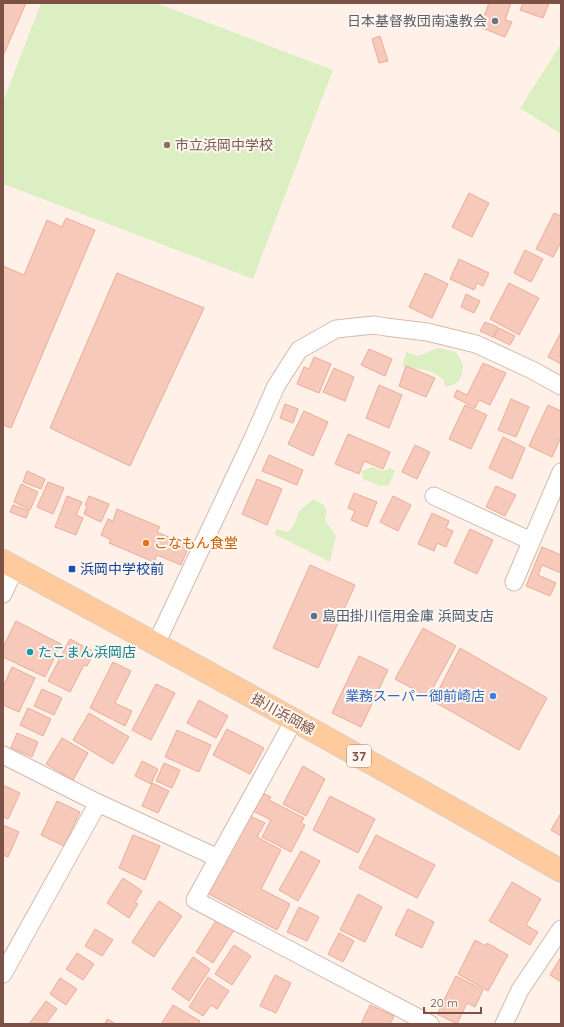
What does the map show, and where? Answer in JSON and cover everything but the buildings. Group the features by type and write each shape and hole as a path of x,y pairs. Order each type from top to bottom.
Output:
{"main road":[{"name":"掛川浜岡線","path":"9,564 442,802 561,871"}],"street":[{"path":"156,644 250,446 276,386 299,350 336,329 374,325 427,332 476,344 532,370 561,386"},
{"path":"514,582 561,472"},
{"path":"434,496 531,541"},
{"path":"3,594 9,564"},
{"path":"294,720 195,900 430,1024"},
{"path":"3,755 98,803 218,858"},
{"path":"3,974 98,803"},
{"path":"504,1024 520,990 561,929"}],"green space":[{"path":"41,3 156,3 333,70 253,279 3,184 3,102"},
{"path":"561,44 561,134 520,108"},
{"path":"438,348 456,352 463,364 460,380 450,386 445,387 443,379 430,371 402,366 406,352 418,356"},
{"path":"373,467 383,471 390,468 395,471 389,485 380,486 363,479 361,471"},
{"path":"313,499 323,504 327,510 325,520 336,536 330,562 274,534 277,529 288,532 294,525 299,511"}],"place":[{"name":"日本基督教団南遠教会","path":"495,21"},
{"name":"市立浜岡中学校","path":"167,145"},
{"name":"こなもん食堂","path":"146,543"},
{"name":"浜岡中学校前","path":"72,569"},
{"name":"島田掛川信用金庫 浜岡支店","path":"314,616"},
{"name":"たこまん浜岡店","path":"30,652"},
{"name":"業務スーパー御前崎店","path":"493,696"}]}
